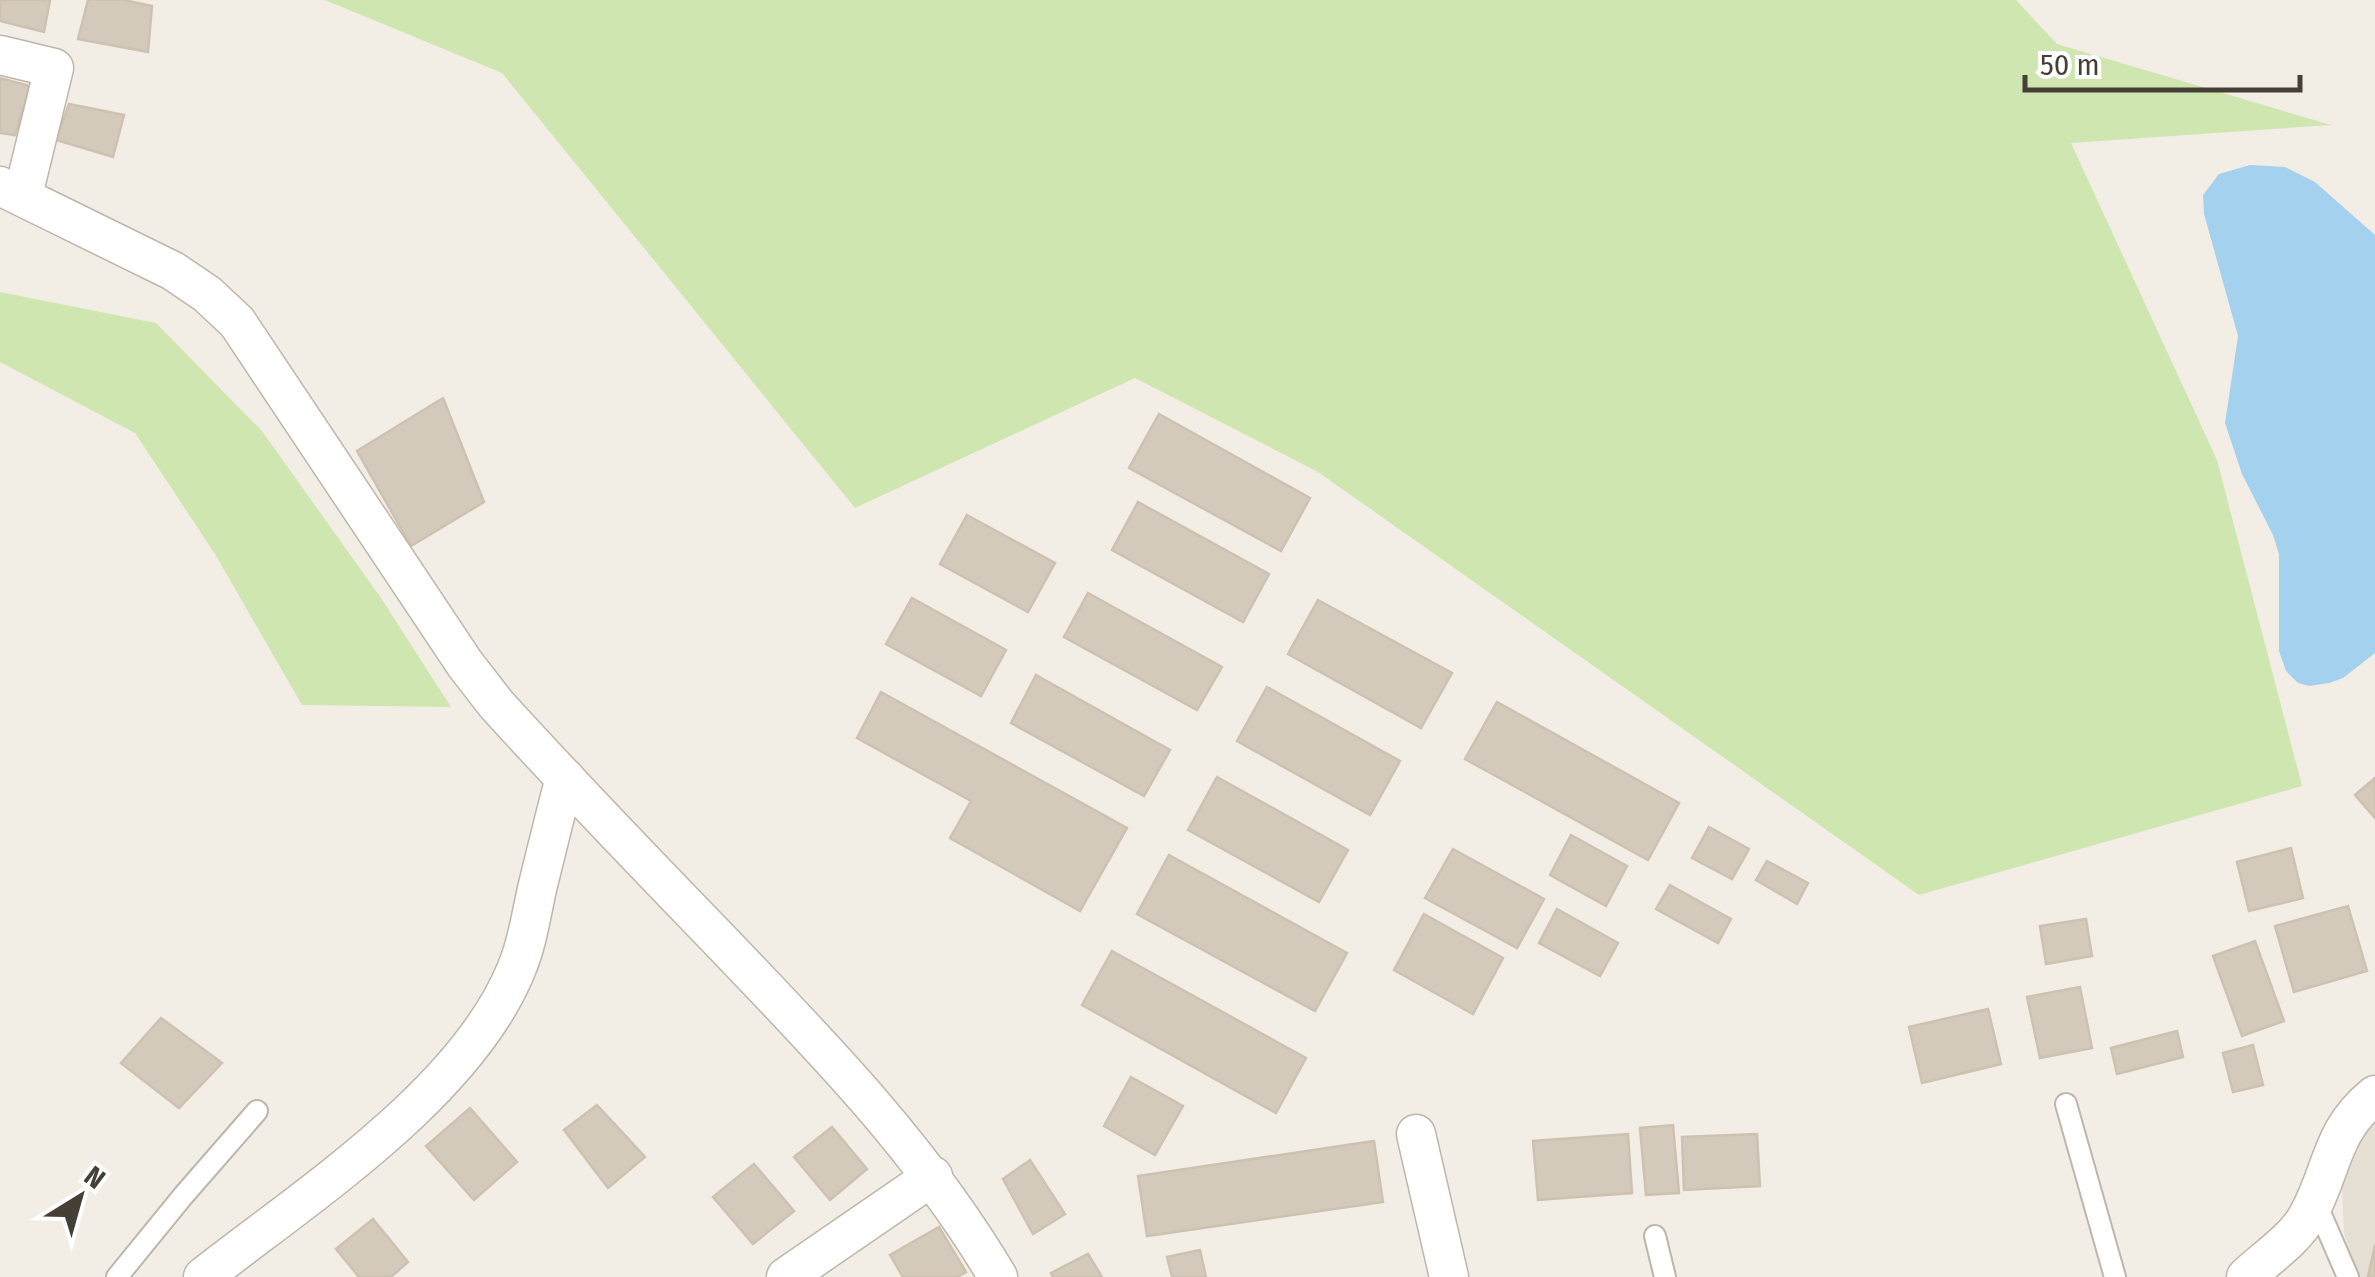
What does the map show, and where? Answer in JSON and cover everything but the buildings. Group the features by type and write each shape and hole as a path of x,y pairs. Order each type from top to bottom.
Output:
{"street":[{"path":"0,55 54,68 11,190 192,282 237,322 496,704 820,1044 934,1176 998,1277"},
{"path":"203,1277 378,1139 422,1098 482,1028 516,972 565,778"},
{"path":"2246,1277 2305,1221 2344,1130 2375,1095"},
{"path":"1416,1134 1449,1277"},
{"path":"786,1277 934,1176"}],"lane":[{"path":"2066,1104 2115,1277"},
{"path":"117,1277 257,1111"},
{"path":"2315,1201 2348,1277"},
{"path":"1655,1236 1664,1277"}],"shaded area":[{"path":"2375,1119 2375,1277 2359,1277 2344,1234 2341,1165"}],"green space":[{"path":"325,0 2016,0 2057,44 2331,125 2071,143 2217,460 2302,786 1919,895 1318,472 1135,378 855,508 502,73"},
{"path":"0,292 156,323 262,431 381,598 451,707 302,705 215,554 135,433 0,362"}],"water":[{"path":"2250,165 2285,167 2315,182 2375,235 2375,653 2343,678 2309,686 2298,683 2286,671 2279,651 2279,554 2242,474 2225,423 2238,336 2204,214 2203,195 2219,174"}]}
